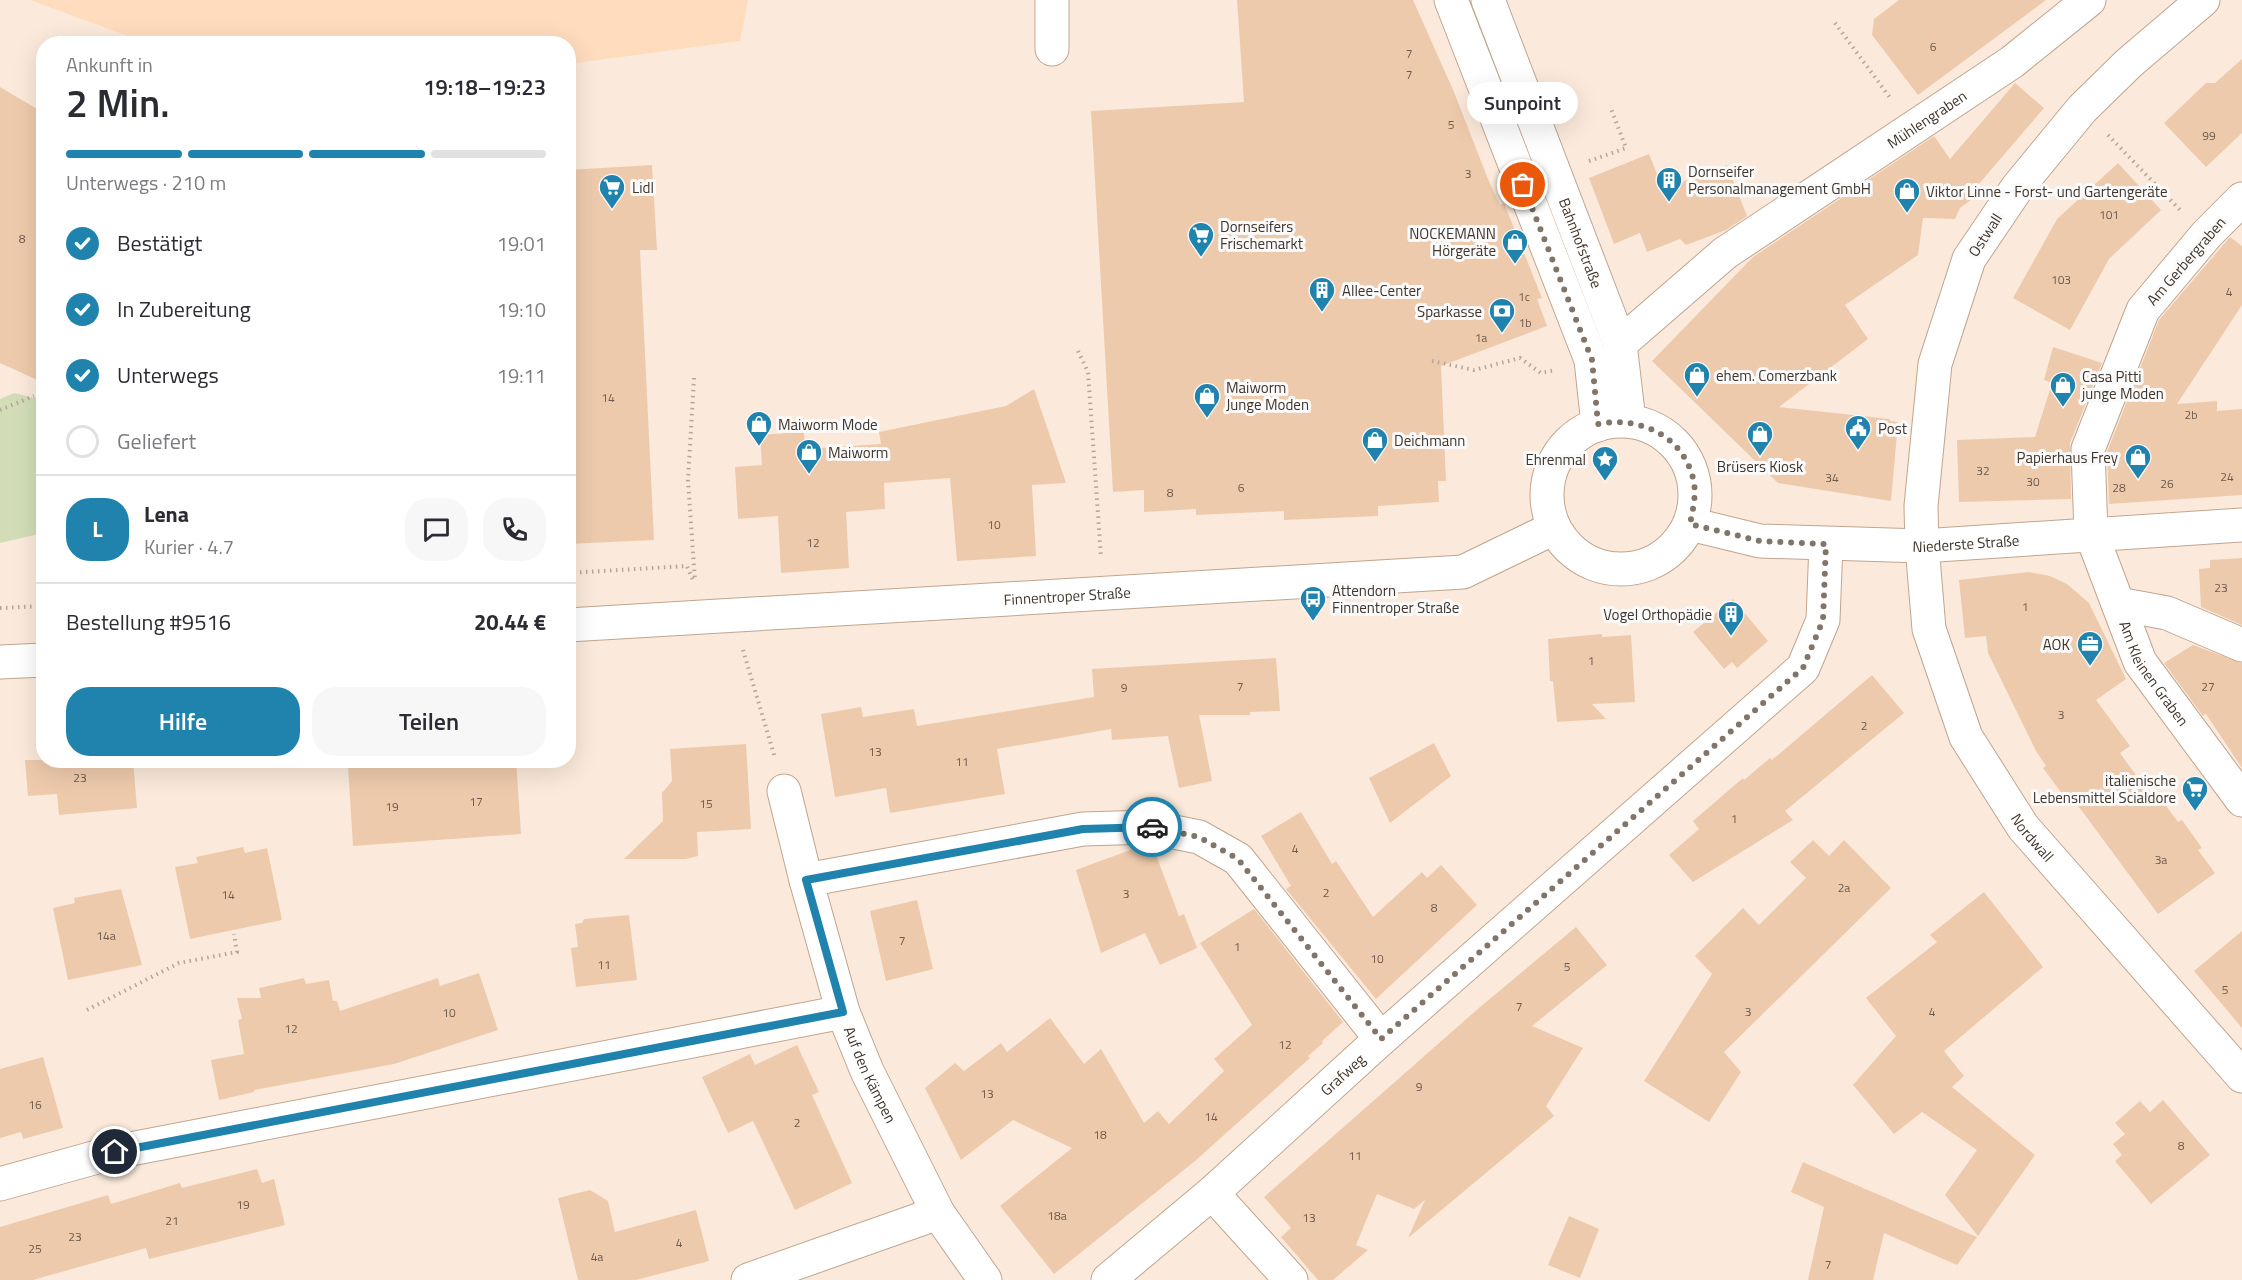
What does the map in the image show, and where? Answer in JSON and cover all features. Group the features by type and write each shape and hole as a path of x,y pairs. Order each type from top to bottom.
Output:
{"street":[{"path":"1052,0 1052,49"},
{"path":"1450,0 1614,423"},
{"name":"Bahnhofstraße","path":"1488,0 1620,344 1614,423"},
{"name":"Mühlengraben","path":"1620,344 1725,253 2012,62 2089,0"},
{"name":"Ostwall","path":"1922,546 1921,506 1935,364 1969,259 2017,188 2082,109 2129,63 2203,0"},
{"name":"Am Gerbergraben","path":"2091,532 2088,449 2143,310 2207,234 2242,199"},
{"path":"1614,423 1652,428 1671,440 1685,458 1694,479 1695,502 1690,524 1677,544 1658,559 1628,568 1611,569 1588,561 1569,548 1554,528 1547,504 1549,479 1558,455 1575,436 1614,423"},
{"name":"Niederste Straße","path":"1690,524 1760,541 1922,546 2091,532 2242,525"},
{"name":"Finnentroper Straße","path":"576,624 1463,572 1554,528"},
{"name":"Am Kleinen Graben","path":"2091,532 2140,662 2242,800"},
{"name":"Grafweg","path":"1108,1280 1212,1193 1381,1039 1803,668 1823,620 1826,544"},
{"name":"Nordwall","path":"1922,546 1929,629 1966,737 2023,826 2242,1076"},
{"path":"2118,604 2167,613 2242,645"},
{"path":"0,662 36,660"},
{"name":"Auf den Kämpen","path":"784,790 806,880 843,1012 867,1071 938,1213 985,1280"},
{"path":"806,880 1083,829 1149,826 1199,837 1238,859 1381,1039"},
{"path":"0,1184 115,1152 843,1012"},
{"path":"1212,1193 1292,1280"},
{"path":"747,1280 938,1213"}],"path":[{"path":"1834,22 1914,129"},
{"path":"1554,174 1626,148 1610,106"},
{"path":"2082,109 2182,212 2207,234"},
{"path":"1078,351 1088,372 1103,592"},
{"path":"1432,361 1474,370 1520,358 1541,374 1559,369 1592,367"},
{"path":"576,573 687,566 695,586 688,480 694,378"},
{"path":"0,410 34,396"},
{"path":"0,609 36,607"},
{"path":"733,614 784,790"},
{"path":"87,1010 179,963 237,952 234,934"}],"shaded area":[{"path":"30,0 748,0 740,41 576,63 576,36 128,36"}],"green space":[{"path":"14,393 36,398 36,535 0,543 0,399"}],"building":[{"name":"Allee-Center","path":"1237,0 1413,0 1454,92 1488,179 1500,205 1504,203 1542,298 1537,299 1547,326 1441,366 1446,481 1438,481 1439,502 1378,506 1378,516 1284,520 1284,511 1196,515 1196,509 1144,512 1144,490 1113,492 1091,111 1244,102"},
{"path":"1899,0 2046,0 1918,95 1872,35 1874,19"},
{"path":"2242,59 2242,133 2206,167 2164,123 2206,83 2215,83"},
{"path":"2015,83 2044,108 1972,192 1976,196 1960,208 1955,219 1923,218 1918,255 1845,305 1868,339 1779,407 1890,419 1890,421 1898,422 1891,501 1778,483 1652,361 1753,257 1934,136 1950,159"},
{"path":"0,87 36,108 36,379 0,363"},
{"name":"Dornseifer Personalmanagement GmbH","path":"1649,154 1663,189 1727,165 1747,216 1726,230 1686,245 1680,239 1647,252 1640,233 1614,244 1589,178"},
{"path":"2118,163 2161,210 2109,259 2070,330 2013,298 2057,219"},
{"path":"652,165 657,250 640,250 654,540 576,544 576,170"},
{"path":"2230,237 2242,246 2242,305 2177,404 2217,401 2217,411 2242,409 2242,495 2109,504 2107,452 2159,320"},
{"path":"2053,347 2102,363 2070,443 2071,499 1959,502 1957,440 2035,437 2052,383 2044,380"},
{"path":"1034,389 1066,483 1032,485 1036,556 957,561 950,478 884,483 885,509 846,512 849,568 781,573 778,516 738,519 735,467 762,465 760,435 804,432 805,449 881,444 879,432 1006,406"},
{"path":"2242,558 2242,625 2201,607 2199,569 2210,568 2210,560"},
{"path":"2029,572 2050,576 2067,584 2089,603 2126,679 2096,700 2130,746 2120,753 2156,803 2161,799 2178,822 2182,820 2202,848 2198,850 2215,873 2158,914 2082,811 2067,793 2063,795 2043,768 2046,766 2036,751 1988,653 1986,636 1965,638 1959,580"},
{"name":"Vogel Orthopädie","path":"1733,599 1768,641 1737,668 1732,662 1724,669 1693,632"},
{"path":"1602,634 1602,637 1631,635 1635,702 1592,704 1606,719 1557,722 1553,681 1550,681 1548,639"},
{"path":"2193,645 2242,663 2242,768 2206,714 2203,716 2164,663"},
{"path":"1276,658 1280,711 1250,712 1250,715 1199,715 1212,781 1179,788 1168,736 1112,740 1111,729 997,749 1005,794 890,813 886,788 835,797 821,714 861,707 863,717 914,709 917,726 1094,697 1092,669"},
{"path":"1872,675 1904,713 1785,811 1793,820 1693,882 1669,855 1699,829 1693,821 1743,778 1744,780 1770,758 1772,760"},
{"path":"1434,743 1451,776 1390,823 1369,778"},
{"path":"746,744 751,829 697,832 698,856 686,859 624,859 663,821 662,793 672,781 670,749"},
{"path":"25,760 36,760 36,768 134,768 137,808 59,815 57,794 28,796"},
{"path":"348,768 517,768 521,834 353,846"},
{"path":"1301,812 1332,864 1336,861 1373,917 1422,872 1427,878 1441,865 1477,905 1376,999 1286,889 1291,886 1261,836"},
{"path":"1813,840 1829,856 1844,840 1891,888 1724,1052 1741,1072 1709,1122 1644,1081 1712,974 1695,956 1743,908 1759,925 1806,878 1790,862"},
{"path":"1141,846 1153,847 1179,916 1184,914 1197,948 1160,965 1145,933 1101,953 1076,870"},
{"path":"243,847 245,853 267,848 282,920 190,939 175,867 198,863 196,857"},
{"path":"121,889 142,965 68,980 53,908 75,903 74,898"},
{"path":"1984,892 2043,967 1944,1051 1964,1076 1952,1087 2035,1155 1978,1236 1945,1195 1977,1150 1922,1112 1894,1134 1853,1085 1896,1036 1866,998 1937,942 1930,935"},
{"path":"917,900 933,969 886,981 870,911"},
{"path":"1254,909 1343,1022 1308,1056 1310,1058 1195,1161 1054,1274 1000,1206 1072,1148 1013,1120 961,1160 925,1088 955,1063 964,1071 1001,1043 1007,1052 1050,1018 1084,1064 1101,1049 1144,1123 1158,1111 1169,1124 1224,1071 1214,1059 1252,1025 1200,943"},
{"path":"629,915 637,980 576,987 571,948 578,947 575,924 582,923 584,919"},
{"path":"1576,927 1607,965 1532,1026 1583,1048 1546,1106 1554,1116 1408,1238 1425,1200 1414,1209 1377,1194 1356,1245 1368,1250 1333,1280 1318,1280 1281,1237 1291,1228 1264,1197 1480,1007"},
{"path":"2242,931 2242,1028 2194,971"},
{"path":"479,973 498,1030 394,1064 254,1090 254,1092 219,1100 211,1060 244,1054 238,1020 242,1019 237,998 261,998 259,988 304,978 306,984 329,980 333,1001 337,1001 340,1011 438,978 440,986"},
{"path":"797,1045 819,1092 812,1095 852,1183 795,1210 753,1121 728,1133 702,1077 750,1054 755,1065"},
{"path":"43,1057 63,1128 23,1139 21,1132 0,1138 0,1069"},
{"path":"2163,1100 2210,1155 2151,1204 2115,1161 2122,1155 2113,1144 2125,1134 2115,1123 2140,1101 2150,1112"},
{"path":"1803,1162 1977,1237 1957,1265 1884,1233 1873,1280 1808,1280 1824,1207 1791,1192"},
{"path":"257,1169 262,1183 274,1179 285,1225 149,1259 146,1248 33,1280 0,1280 0,1227 108,1195 111,1204 180,1183 182,1188"},
{"path":"590,1190 608,1201 615,1232 696,1210 709,1261 636,1280 578,1280 558,1198"},
{"path":"1569,1216 1599,1229 1580,1278 1548,1265"}],"way so far":[{"path":"1152,827 1199,837 1238,859 1381,1039 1803,668 1823,620 1826,544 1760,541 1690,524 1695,502 1694,479 1685,458 1671,440 1652,428 1629,421 1598,424 1592,360 1523,185"}],"place":[{"name":"Sunpoint","path":"1523,185"},
{"name":"Dornseifer Personalmanagement GmbH","path":"1669,203"},
{"name":"Lidl","path":"612,210"},
{"name":"Viktor Linne - Forst- und Gartengeräte","path":"1907,214"},
{"name":"Dornseifers Frischemarkt","path":"1201,258"},
{"name":"NOCKEMANN Hörgeräte","path":"1515,265"},
{"name":"Allee-Center","path":"1322,313"},
{"name":"Sparkasse","path":"1502,334"},
{"name":"ehem. Comerzbank","path":"1697,398"},
{"name":"Casa Pitti junge Moden","path":"2063,408"},
{"name":"Maiworm Junge Moden","path":"1207,419"},
{"name":"Maiworm Mode","path":"759,447"},
{"name":"Post","path":"1858,451"},
{"name":"Brüsers Kiosk","path":"1760,457"},
{"name":"Deichmann","path":"1375,463"},
{"name":"Maiworm","path":"809,475"},
{"name":"Papierhaus Frey","path":"2138,480"},
{"name":"Ehrenmal","path":"1605,482"},
{"name":"Attendorn Finnentroper Straße","path":"1313,622"},
{"name":"Vogel Orthopädie","path":"1731,637"},
{"name":"AOK","path":"2090,667"},
{"name":"italienische Lebensmittel Scialdore","path":"2195,812"}],"route":[{"path":"115,1152 843,1012 806,880 1083,829 1152,827"}]}
